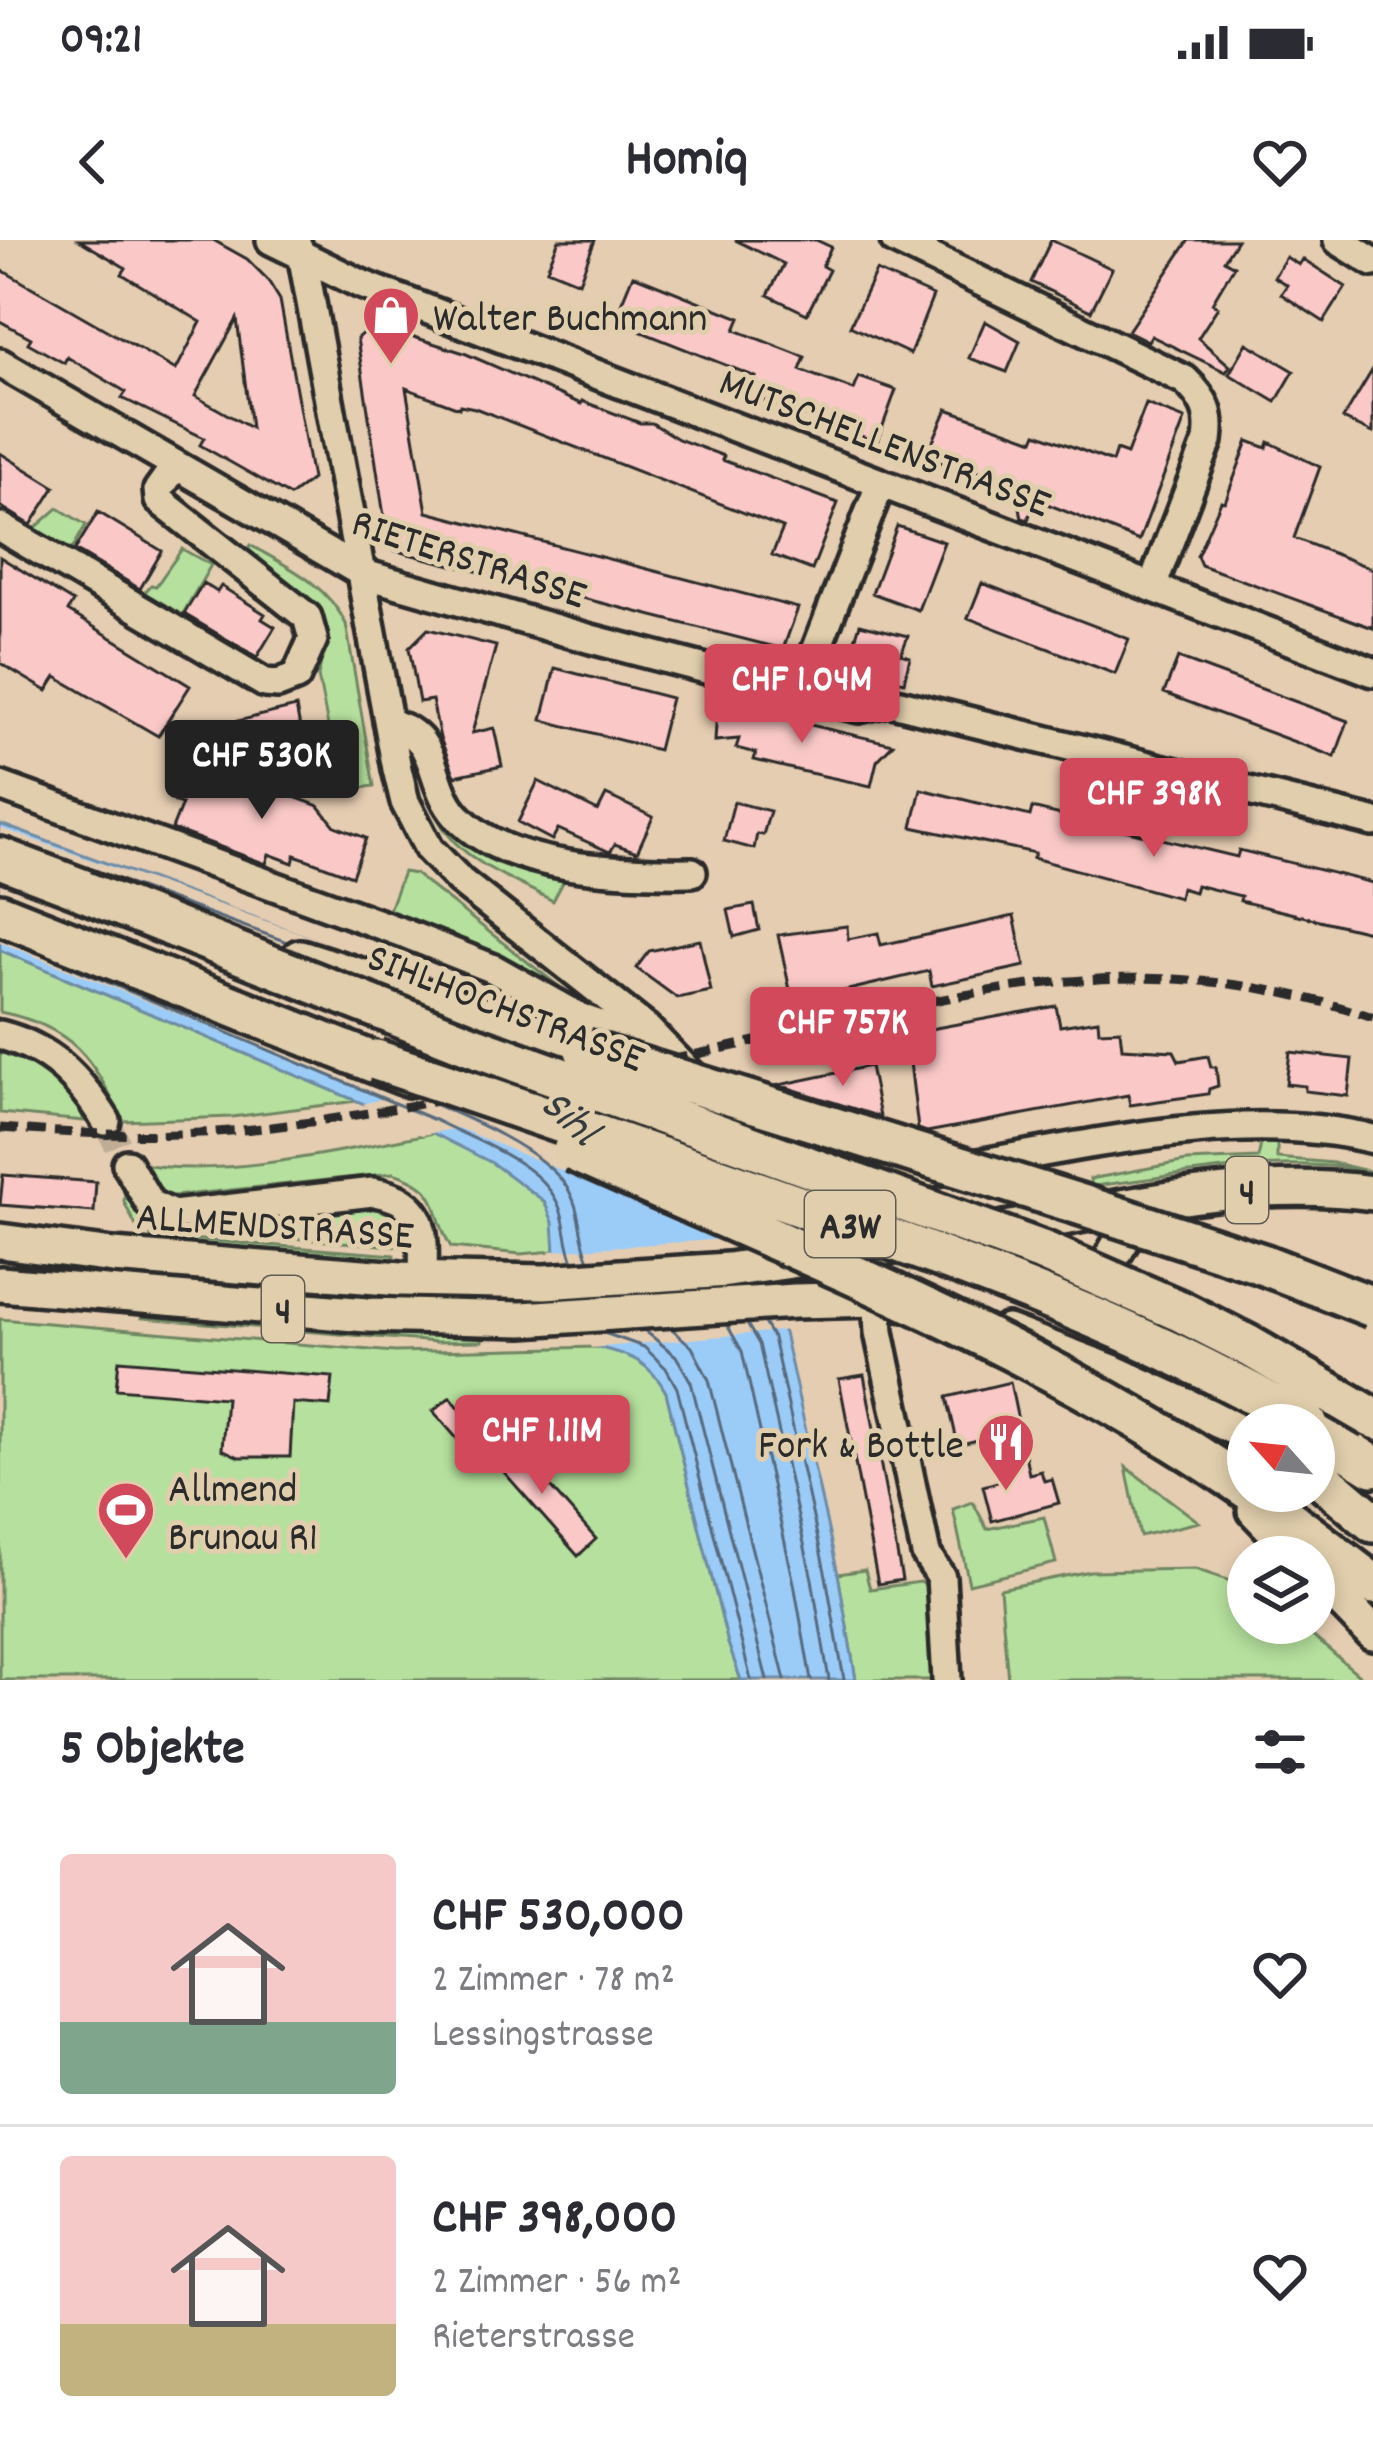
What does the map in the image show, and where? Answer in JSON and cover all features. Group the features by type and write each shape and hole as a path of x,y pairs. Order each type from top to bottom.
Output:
{"highway":[{"name":"SIHLHOCHSTRASSE","path":"0,858 473,1046 1060,1259 1250,1346 1373,1418"},
{"path":"83,891 959,1165 1279,1270 1373,1307"},
{"name":"A3W","path":"0,914 376,1060 571,1125 1050,1298 1203,1366 1270,1404"},
{"path":"376,1060 1010,1349 1180,1443 1227,1475"},
{"name":"A3W","path":"1335,1442 1373,1466"},
{"path":"1335,1491 1373,1522"},
{"path":"1279,1512 1373,1584"}],"main road":[{"name":"4","path":"776,1263 1231,1191 1294,1187 1365,1194"},
{"path":"1146,1205 1116,1248 1100,1292 1101,1340 1112,1372 1227,1424"},
{"name":"ALLMENDSTRASSE","path":"0,1241 113,1256 423,1279 544,1282 675,1275 776,1263"},
{"name":"ALLMENDSTRASSE","path":"0,1284 367,1316 566,1317 877,1299"},
{"name":"4","path":"877,1299 959,1313 1112,1372 1279,1536"},
{"path":"1335,1484 1373,1502"},
{"path":"1335,1594 1373,1633"}],"street":[{"name":"MUTSCHELLENSTRASSE","path":"271,240 880,485 1153,584 1373,672"},
{"path":"895,240 1185,380 1206,405 1211,418 1208,441 1153,584"},
{"path":"1338,240 1373,262"},
{"path":"299,250 405,802 429,849 460,880 646,1028 752,1137 862,1217 970,1235"},
{"name":"RIETERSTRASSE","path":"0,363 364,574 860,708 888,701 1373,822"},
{"path":"0,527 265,683 296,677 313,639 307,617 159,500 158,490 176,465"},
{"path":"800,692 880,485"},
{"path":"389,724 407,728 424,742 454,813 476,833 503,847 618,873 692,872"},
{"path":"0,786 450,951 494,969 583,1019 623,1034 646,1028"},
{"path":"0,1035 31,1045 63,1064 106,1121"},
{"path":"819,1186 936,1174 1110,1142 1206,1131 1284,1126 1373,1139"},
{"path":"752,1137 783,1218 776,1263"},
{"path":"127,1164 150,1204 173,1216 373,1192 395,1195 422,1226 423,1279"},
{"path":"877,1299 879,1333 926,1554 940,1577 947,1680"}],"green space":[{"path":"58,508 86,525 71,551 34,529"},
{"path":"250,545 317,587 346,624 374,786 341,791 318,676 323,633 244,556"},
{"path":"182,549 211,565 178,622 140,598 151,585 156,586"},
{"path":"416,755 444,810 469,843 506,862 567,875 553,901 462,849 434,813"},
{"path":"403,872 415,874 575,999 386,918"},
{"path":"0,950 357,1101 232,1117 122,1121 101,1079 77,1048 45,1026 0,1012"},
{"path":"0,1052 47,1070 74,1091 84,1121 0,1113"},
{"path":"433,1133 503,1167 535,1191 553,1222 555,1251 521,1254 451,1247 429,1194 393,1173 174,1196 158,1192 143,1164 175,1168 248,1165"},
{"path":"1277,1138 1277,1158 1373,1172 1267,1165 1092,1186 1090,1179 1187,1161 1258,1158 1262,1139"},
{"path":"126,1183 145,1214 170,1226 372,1206 392,1213 407,1235 402,1246 394,1246 136,1226 124,1202"},
{"path":"151,1236 394,1255 394,1261 151,1243"},
{"path":"147,1274 393,1294 391,1300 147,1280"},
{"path":"143,1312 483,1334 482,1341 437,1342 142,1318"},
{"path":"0,1319 395,1352 597,1347 635,1356 657,1375 666,1392 741,1680 0,1680"},
{"path":"1126,1467 1199,1522 1140,1536"},
{"path":"973,1502 987,1529 1044,1517 1056,1563 969,1584 953,1509"},
{"path":"1195,1569 1227,1580 1227,1644 1322,1644 1365,1680 1008,1680 1000,1589 1090,1571"},
{"path":"865,1570 870,1589 920,1582 932,1589 937,1680 856,1680 838,1574"}],"water":[{"name":"Sihl","path":"0,824 389,967 724,1232 784,1333 838,1574 856,1680 741,1680 666,1392 638,1361 597,1347 555,1251 553,1222 544,1201 492,1163 433,1133 0,950"}],"pier":[{"path":"0,828 443,983 560,1033 689,1149 729,1229 790,1330 591,1348 549,1251 727,1239 458,1128 422,1135 378,1116 363,1104 385,1098 0,942"}],"building":[{"path":"79,240 213,240 247,259 267,279 280,300 312,479 290,496 200,445 204,438 122,398 126,392 67,357 64,363 28,343 31,338 0,321 0,269 176,370 201,322 122,274 126,268","holes":["237,319 251,428 195,396"]},
{"path":"559,240 595,240 579,282 547,269"},
{"path":"735,240 816,240 831,247 822,266 829,270 807,314 768,295 784,264"},
{"path":"1051,240 1112,269 1091,311 1031,282"},
{"path":"1189,240 1237,240 1224,260 1234,266 1212,303 1218,307 1198,338 1230,366 1226,372 1151,336 1148,341 1128,331"},
{"path":"1286,257 1299,265 1303,259 1346,287 1324,322 1281,294 1287,285 1274,277"},
{"path":"876,271 933,296 910,354 850,326"},
{"path":"633,275 740,318 735,330 805,357 800,370 854,390 859,377 896,390 877,442 750,395 756,377 614,321"},
{"path":"985,321 1020,341 1007,372 969,358"},
{"path":"373,324 464,353 581,404 652,423 678,439 724,456 722,460 838,503 812,570 772,555 783,528 475,408 459,408 406,388 427,512 798,608 783,649 389,549 357,338"},
{"path":"1247,343 1294,371 1276,402 1229,374"},
{"path":"1373,369 1373,433 1343,419"},
{"path":"1146,404 1185,419 1139,541 1035,499 1028,520 1022,518 1016,485 976,470 973,478 967,476 958,484 953,467 926,457 947,409 1034,440 1037,433 1112,462 1116,450 1127,454"},
{"path":"1248,441 1267,448 1269,442 1320,467 1294,538 1373,569 1373,628 1201,565 1197,556 1221,501 1225,502"},
{"path":"0,453 55,487 31,525 0,506"},
{"path":"98,512 162,551 140,589 75,550"},
{"path":"897,526 944,542 918,610 872,593"},
{"path":"0,557 73,602 68,611 190,686 158,736 56,677 47,691 0,663"},
{"path":"203,583 217,592 221,586 265,614 262,619 275,627 257,657 184,614"},
{"path":"982,583 1129,639 1115,674 968,618"},
{"path":"860,624 908,636 901,654 910,657 904,682 846,668"},
{"path":"428,629 496,646 472,733 494,728 502,766 455,776 432,700 419,702 409,648"},
{"path":"1178,658 1348,721 1335,757 1164,693"},
{"path":"555,668 671,698 658,750 542,720"},
{"path":"296,707 305,753 239,769 229,723"},
{"path":"717,707 893,744 877,761 871,786 754,760 756,753 736,748 739,739 715,741"},
{"path":"202,763 319,806 335,826 366,838 352,876 295,855 293,863 269,854 266,864 172,829 182,804 175,802"},
{"path":"538,781 598,811 606,795 653,817 637,852 615,844 610,852 558,829 552,840 518,822"},
{"path":"921,789 1030,816 1032,808 1237,857 1239,850 1373,883 1373,933 1240,901 1241,896 1196,885 1194,892 1181,888 1179,898 1033,858 1035,853 912,827"},
{"path":"734,802 770,811 754,849 724,841"},
{"path":"754,905 759,930 734,937 728,910"},
{"path":"1014,916 1025,966 932,986 929,971 827,995 828,1001 794,1008 778,935 847,926 848,939 878,933 881,945"},
{"path":"700,940 711,991 677,998 636,968 649,951"},
{"path":"1056,1006 1060,1026 1098,1020 1099,1031 1120,1030 1122,1048 1174,1051 1179,1061 1208,1056 1211,1067 1216,1067 1218,1086 1208,1094 1130,1105 1128,1095 927,1132 918,1129 909,1054 929,1051 925,1030"},
{"path":"1290,1052 1352,1059 1348,1096 1286,1084"},
{"path":"870,1066 880,1117 779,1085"},
{"path":"3,1175 96,1182 94,1212 0,1205"},
{"path":"119,1360 333,1377 330,1406 293,1403 290,1457 239,1457 222,1449 226,1398 116,1389"},
{"path":"864,1375 902,1580 878,1584 839,1379"},
{"path":"1010,1382 1029,1474 1041,1471 1044,1481 1052,1479 1059,1503 992,1521 983,1486 1001,1481 989,1437 958,1445 947,1397"},
{"path":"450,1397 483,1435 466,1449 433,1411"},
{"path":"507,1438 596,1539 578,1556 488,1454"}],"tunnel":[{"path":"106,1121 127,1164"}],"railway":[{"path":"0,1128 150,1135 292,1124 623,1069 922,1003 1094,979 1183,980 1275,991 1373,1017"}],"place":[{"name":"Walter Buchmann","path":"391,366"},
{"name":"Fork & Bottle","path":"1006,1493"},
{"name":"Allmend Brunau R1","path":"126,1561"}]}
